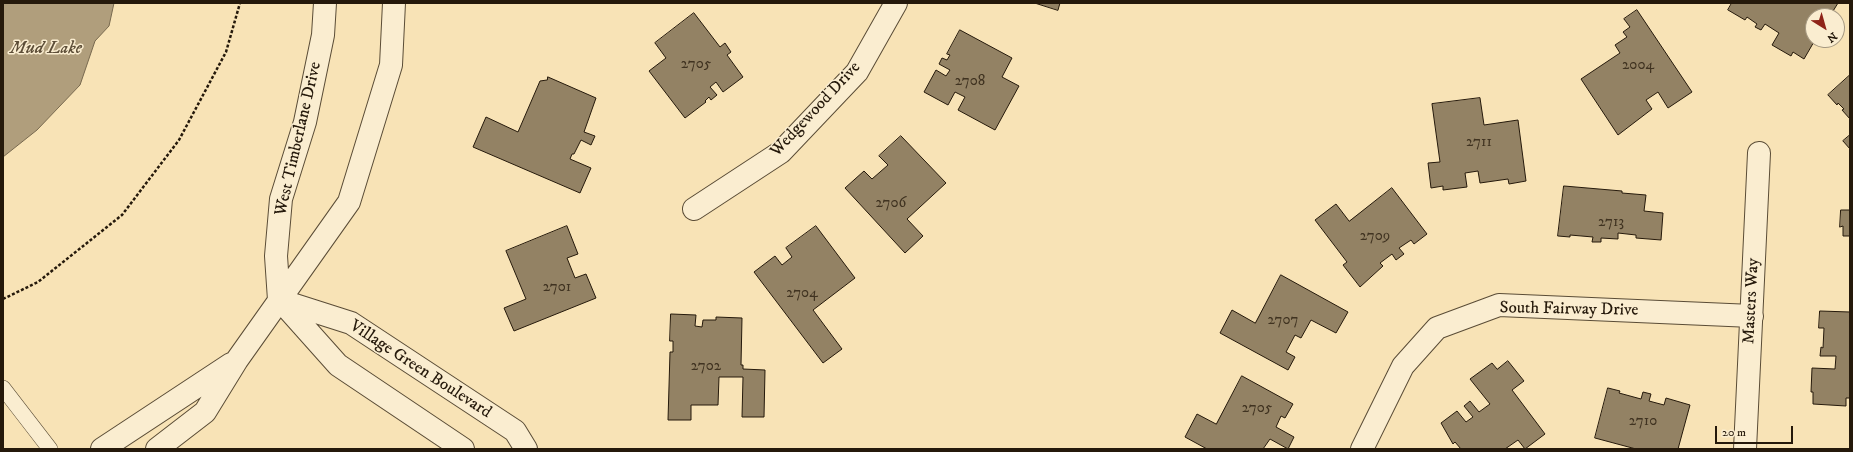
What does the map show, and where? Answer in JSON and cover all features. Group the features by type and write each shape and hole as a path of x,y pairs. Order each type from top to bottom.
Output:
{"street":[{"name":"West Timberlane Drive","path":"279,300 276,256 281,199 308,108 323,35 325,3"},
{"path":"157,449 205,412 237,360 349,202 391,65 394,3"},
{"name":"Wedgewood Drive","path":"694,209 781,152 857,72 896,3"},
{"name":"Masters Way","path":"1745,449 1759,153"},
{"path":"279,300 338,365 463,449"},
{"name":"Village Green Boulevard","path":"279,300 351,323 515,431 526,449"},
{"name":"South Fairway Drive","path":"1362,449 1403,366 1438,328 1499,305 1752,316"},
{"path":"102,449 237,360"}],"lane":[{"path":"3,388 50,449"}],"path":[{"path":"3,299 38,282 122,215 179,140 226,52 240,3"}],"water":[{"name":"Mud Lake","path":"3,3 114,3 109,26 95,41 80,85 37,130 3,157"}],"building":[{"path":"1035,3 1060,3 1058,10"},
{"path":"1732,3 1838,3 1835,8 1805,8 1805,48 1810,48 1804,59 1793,52 1791,56 1772,45 1779,33 1765,24 1761,30 1755,27 1757,24 1747,17 1745,20 1728,10"},
{"path":"1637,10 1692,92 1668,108 1658,92 1646,100 1652,109 1618,135 1581,79 1620,53 1615,45 1627,37 1623,32 1630,27 1624,19"},
{"path":"694,13 720,47 725,43 731,52 727,55 743,77 723,92 716,82 710,87 717,95 711,100 709,97 705,101 706,102 685,118 649,71 666,58 655,43"},
{"path":"960,30 1012,58 1002,77 1019,86 995,130 958,110 965,97 955,92 948,105 924,92 936,70 946,76 950,70 939,64 942,58 947,60 950,55 947,54"},
{"path":"1850,75 1850,119 1842,110 1844,109 1838,103 1837,105 1828,95"},
{"path":"548,77 596,98 584,132 595,136 591,145 581,140 570,159 591,168 580,193 473,147 486,117 518,132 540,81 547,80"},
{"path":"1480,98 1484,125 1518,120 1526,181 1509,184 1508,179 1480,183 1478,171 1465,173 1467,187 1443,190 1443,186 1431,188 1428,163 1440,162 1432,104"},
{"path":"1850,135 1850,149 1843,141"},
{"path":"901,136 946,183 907,219 923,236 905,253 845,188 864,171 872,179 888,165 879,156"},
{"path":"1564,186 1622,191 1622,193 1646,195 1644,211 1663,213 1661,240 1636,238 1636,235 1618,233 1618,239 1601,238 1601,242 1592,242 1593,237 1570,235 1570,237 1558,236"},
{"path":"1392,188 1427,234 1414,244 1411,240 1399,248 1404,254 1396,260 1392,254 1380,263 1383,266 1360,287 1343,265 1347,262 1315,220 1336,204 1349,221"},
{"path":"1841,210 1850,210 1850,236 1843,236 1843,226 1840,227"},
{"path":"567,226 578,254 567,258 575,278 586,274 596,298 514,331 504,308 526,299 506,251"},
{"path":"816,226 855,278 813,310 842,349 823,363 754,272 775,256 782,265 792,257 786,248"},
{"path":"1281,275 1348,312 1336,333 1311,320 1301,338 1295,335 1286,352 1295,357 1288,370 1220,333 1232,310 1255,323"},
{"path":"1820,311 1850,312 1850,398 1846,398 1846,406 1813,404 1813,392 1811,392 1812,368 1835,369 1836,356 1820,356 1821,347 1823,348 1824,328 1819,328"},
{"path":"671,314 696,315 695,326 702,327 703,320 716,320 716,317 742,318 741,365 743,365 743,369 765,370 764,417 742,417 743,377 719,377 718,405 691,405 691,420 668,420 670,352 673,352 673,341 670,341"},
{"path":"1508,361 1524,381 1512,390 1545,434 1525,449 1518,440 1505,449 1461,449 1455,442 1453,444 1441,423 1457,411 1466,422 1473,417 1464,406 1470,401 1479,412 1490,404 1470,379 1492,363 1497,369"},
{"path":"1242,376 1293,404 1285,418 1281,416 1276,427 1294,437 1288,449 1270,439 1263,449 1207,449 1185,437 1197,414 1216,424"},
{"path":"1608,388 1620,391 1619,393 1641,399 1643,392 1651,394 1649,401 1664,405 1666,398 1690,405 1678,449 1636,449 1595,438"}]}
